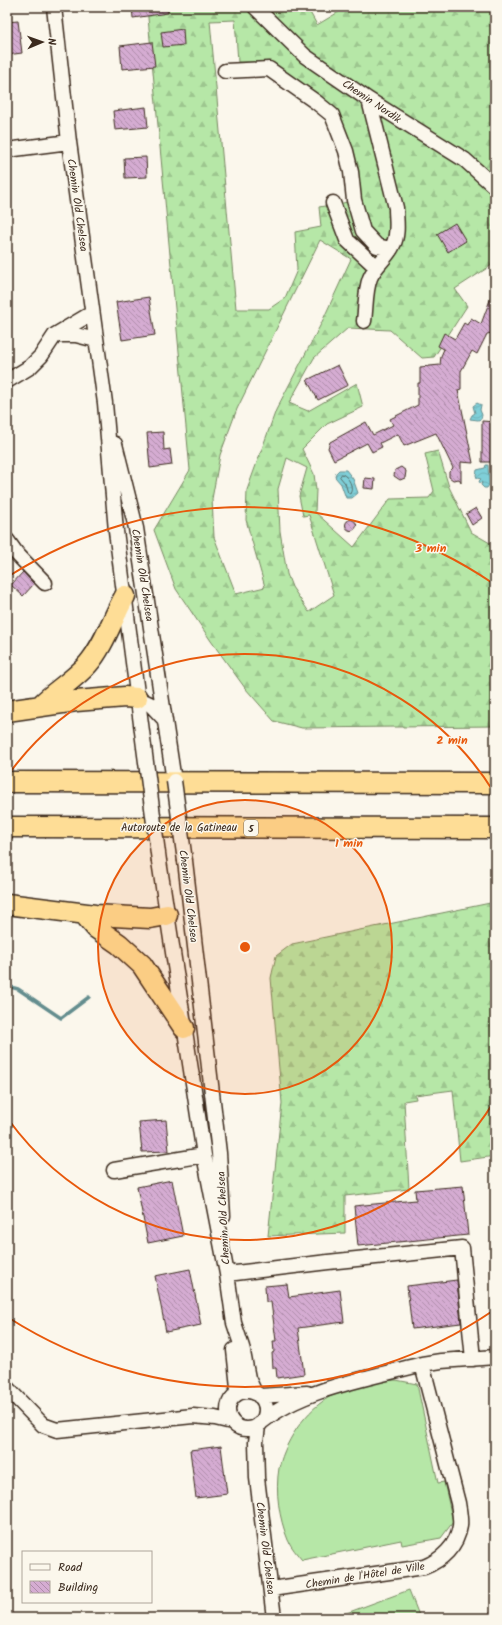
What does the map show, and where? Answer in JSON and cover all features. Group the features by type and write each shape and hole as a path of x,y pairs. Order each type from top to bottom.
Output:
{"highway":[{"path":"42,705 53,693 74,678 89,664 125,596"},
{"path":"7,711 42,705 125,697 138,698"},
{"path":"7,782 495,783"},
{"name":"Autoroute de la Gatineau","path":"7,827 495,828"},
{"path":"7,904 84,914 150,918 167,915"},
{"path":"84,914 96,928 119,944 142,966 184,1028"}],"street":[{"name":"Chemin Old Chelsea","path":"54,7 69,142 105,403 116,530 159,861 204,1155 227,1274 234,1323 242,1347 248,1378 257,1394"},
{"name":"Chemin Nordik","path":"255,7 305,56 369,100 465,160 495,188"},
{"path":"226,71 270,69 332,115 346,150 351,172 354,200 363,230 377,246 391,250"},
{"path":"364,321 370,278 376,267 391,250 395,240 397,224 396,208 369,100"},
{"path":"7,150 69,142"},
{"path":"333,203 343,245 376,267"},
{"path":"343,245 363,230"},
{"path":"7,381 30,367 41,356 56,335 92,313"},
{"path":"56,335 79,336 96,340"},
{"name":"Chemin Old Chelsea","path":"105,403 136,528 169,746 185,861 219,1153 227,1274"},
{"path":"7,540 17,554 45,583"},
{"path":"138,698 150,704 165,720"},
{"path":"167,915 190,902"},
{"path":"114,1170 204,1155"},
{"path":"227,1274 462,1248 473,1359"},
{"name":"Chemin Old Chelsea","path":"232,1399 238,1387 233,1348 234,1323"},
{"path":"7,1388 43,1425 57,1430 193,1416 215,1418 247,1430 260,1424 273,1413 313,1393 422,1364 495,1357"},
{"name":"Chemin de l'Hôtel de Ville","path":"271,1589 424,1568 434,1564 453,1546 460,1524 458,1503 422,1364"},
{"path":"193,1416 232,1399 246,1391 257,1394 313,1393"},
{"path":"257,1394 264,1401 266,1410 260,1424"},
{"path":"232,1399 228,1414 235,1425"},
{"name":"Chemin Old Chelsea","path":"260,1424 256,1442 257,1478 274,1618"},
{"name":"Chemin Old Chelsea","path":"235,1425 248,1445 257,1478"}],"green space":[{"path":"147,7 307,7 317,25 347,7 495,7 495,263 455,289 467,306 434,357 422,358 390,330 348,328 314,358 289,403 308,411 357,383 363,407 327,424 302,449 314,474 316,490 315,512 354,547 390,499 429,498 434,491 425,454 438,451 449,487 471,532 495,546 495,726 302,728 274,721 245,688 176,589 154,530 190,470","holes":["235,20 238,62 269,63 338,116 360,200 319,207 321,227 295,232 297,270 285,298 269,309 236,309 210,21","320,240 351,259 321,324 276,410 247,490 246,520 265,587 236,594 214,537 212,499 220,455 237,409","287,458 307,468 299,496 303,516 309,515 334,595 309,612 292,587 287,574 280,531 278,489"]},
{"path":"495,902 495,1156 460,1161 453,1090 415,1095 416,1099 404,1101 409,1189 345,1196 345,1233 268,1236 282,1103 271,978 276,956 292,944"},
{"path":"396,1380 417,1384 438,1483 444,1482 453,1522 441,1538 402,1545 401,1540 302,1560 292,1548 288,1540 282,1523 279,1505 277,1486 279,1468 287,1445 293,1434 309,1413 329,1397 361,1385"},
{"path":"409,1590 420,1618 333,1618"}],"water":[{"path":"477,403 481,405 481,419 470,419 475,413 473,406"},
{"path":"486,465 488,465 489,485 487,488 484,488 481,485 482,482 480,483 479,481 481,479 477,478 476,475 477,470 485,468"},
{"path":"339,470 346,470 353,479 358,493 352,498 346,498 341,484 335,477"}],"building":[{"path":"132,7 168,7 168,13 133,18"},
{"path":"18,21 22,53 7,55 7,22"},
{"path":"183,29 184,45 163,47 161,32"},
{"path":"152,42 155,66 122,69 120,46"},
{"path":"146,107 148,127 115,130 113,111"},
{"path":"146,157 147,177 125,178 124,158"},
{"path":"455,223 466,241 448,252 437,234"},
{"path":"493,292 495,292 495,325 492,333 487,334 477,354 472,351 461,371 461,389 458,390 473,463 461,462 461,483 459,479 453,480 449,477 449,472 453,468 436,433 404,446 398,434 380,443 382,447 372,452 367,443 334,460 328,448 330,442 366,422 373,435 393,425 390,419 418,405 420,367 440,365 441,356 444,349 438,346 444,333 455,339 464,323 467,325 471,318 481,324"},
{"path":"149,297 155,335 122,340 116,302"},
{"path":"338,365 348,385 318,400 307,380"},
{"path":"482,421 495,422 495,462 482,462"},
{"path":"163,432 164,450 170,449 172,465 150,468 147,433"},
{"path":"401,467 406,471 405,478 400,480 394,476 395,470"},
{"path":"365,478 375,479 374,489 364,488"},
{"path":"476,508 482,518 472,525 466,514"},
{"path":"349,520 353,520 355,521 355,529 349,530 346,527 346,523"},
{"path":"23,572 34,584 23,596 11,585"},
{"path":"166,1120 169,1151 142,1152 139,1122"},
{"path":"172,1180 183,1236 148,1243 137,1187"},
{"path":"463,1186 468,1235 358,1246 354,1206 416,1200 415,1190"},
{"path":"190,1269 201,1325 166,1332 155,1276"},
{"path":"457,1280 461,1323 412,1329 407,1286"},
{"path":"287,1284 289,1297 340,1290 344,1322 298,1328 304,1374 277,1378 276,1368 273,1368 273,1341 276,1341 271,1302 266,1302 265,1286"},
{"path":"221,1446 227,1494 196,1498 190,1450"}],"waterway":[{"path":"7,986 18,989 61,1018 89,997"}]}
